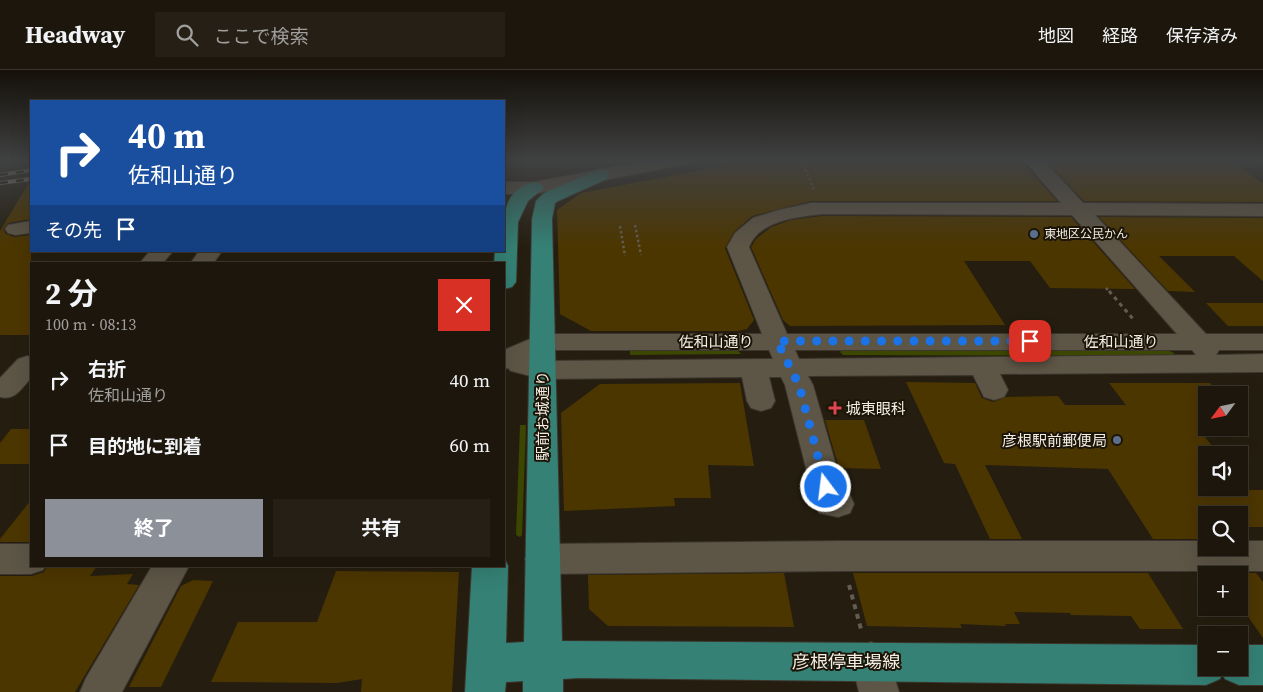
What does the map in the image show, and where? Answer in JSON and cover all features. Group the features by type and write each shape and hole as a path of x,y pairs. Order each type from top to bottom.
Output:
{"main road":[{"path":"505,250 506,217 513,215 517,201 532,189"},
{"name":"駅前お城通り","path":"543,676 543,209 546,202 565,189"},
{"path":"485,678 490,567"},
{"name":"彦根停車場線","path":"485,678 543,676 579,659 1198,665"},
{"path":"1248,665 1263,665"}],"street":[{"path":"1060,189 1217,362"},
{"path":"834,504 799,385 783,354 738,247 739,241 757,223 806,210 822,208 949,214 1078,209 1263,210"},
{"path":"152,262 161,252"},
{"path":"203,262 210,252"},
{"name":"佐和山通り","path":"505,361 542,356 783,354 979,344 1042,334 1263,342"},
{"path":"979,344 994,390"},
{"name":"佐和山通り","path":"542,356 753,368 783,354 870,375 979,344 1217,362 1263,363"},
{"path":"3,377 29,366"},
{"path":"753,368 761,401"},
{"path":"543,559 841,556 1263,556"},
{"path":"0,559 30,559"},
{"path":"100,692 170,567"}],"path":[{"path":"814,189 822,208"},
{"path":"635,225 641,255"},
{"path":"620,226 625,256"},
{"path":"1106,288 1136,321 1127,321"},
{"path":"841,556 871,662"}],"green space":[{"path":"630,350 737,350 741,354 630,355"},
{"path":"841,350 1169,351 1174,353 1173,356 843,355 840,352"},
{"path":"520,425 526,425 522,535 520,537 516,535"}],"building":[{"path":"25,189 30,189 30,219 8,223 3,229 6,234 14,237 30,235 30,335 0,335 0,231"},
{"path":"602,189 1046,189 1057,201 811,201 752,216 734,232 725,248 754,320 747,329 738,331 591,331 560,314 557,210 581,193"},
{"path":"1073,189 1263,189 1263,202 1084,201"},
{"path":"822,216 1071,217 1135,289 1050,288 1030,261 964,261 1005,325 790,326 783,320 751,247 756,239 771,227 791,220"},
{"path":"1099,217 1263,218 1263,281 1234,256 1159,256 1195,292 1168,291"},
{"path":"1206,303 1263,303 1263,326 1228,326"},
{"path":"906,382 975,383 982,398 993,402 1006,397 1058,396 1065,405 1126,405 1109,383 1210,383 1212,386 1198,386 1198,436 1232,437 1205,437 1212,446 1198,446 1198,496 1248,496 1248,490 1263,490 1263,527 1248,527 1248,506 1198,506 1198,539 1153,539 1108,469 985,465 1022,539 990,539 955,464 944,463"},
{"path":"740,383 754,466 708,465 711,498 674,498 675,506 564,511 561,413 600,384"},
{"path":"825,420 864,420 881,469 839,468"},
{"path":"11,429 30,429 30,464 0,464 0,443"},
{"path":"30,501 30,542 0,542 0,539"},
{"path":"46,567 96,567 90,576 133,574 127,584 139,585 75,692 0,692 0,576 32,576 44,572"},
{"path":"336,571 459,572 452,692 361,692 362,679 337,683 211,682 238,622 317,622"},
{"path":"784,573 794,627 608,626 589,609 588,575"},
{"path":"853,573 1148,573 1183,629 1140,629 1131,616 1014,612 1020,624 1005,624 1006,626 960,624 962,628 867,626"},
{"path":"1248,573 1256,573 1263,582 1263,638 1247,616"},
{"path":"193,580 213,581 161,687 129,687 181,586"}],"place":[{"name":"東地区公民かん","path":"1034,234"},
{"name":"城東眼科","path":"835,408"},
{"name":"彦根駅前郵便局","path":"1117,440"}],"route":[{"path":"826,487 799,385 777,341 1030,341"}]}
